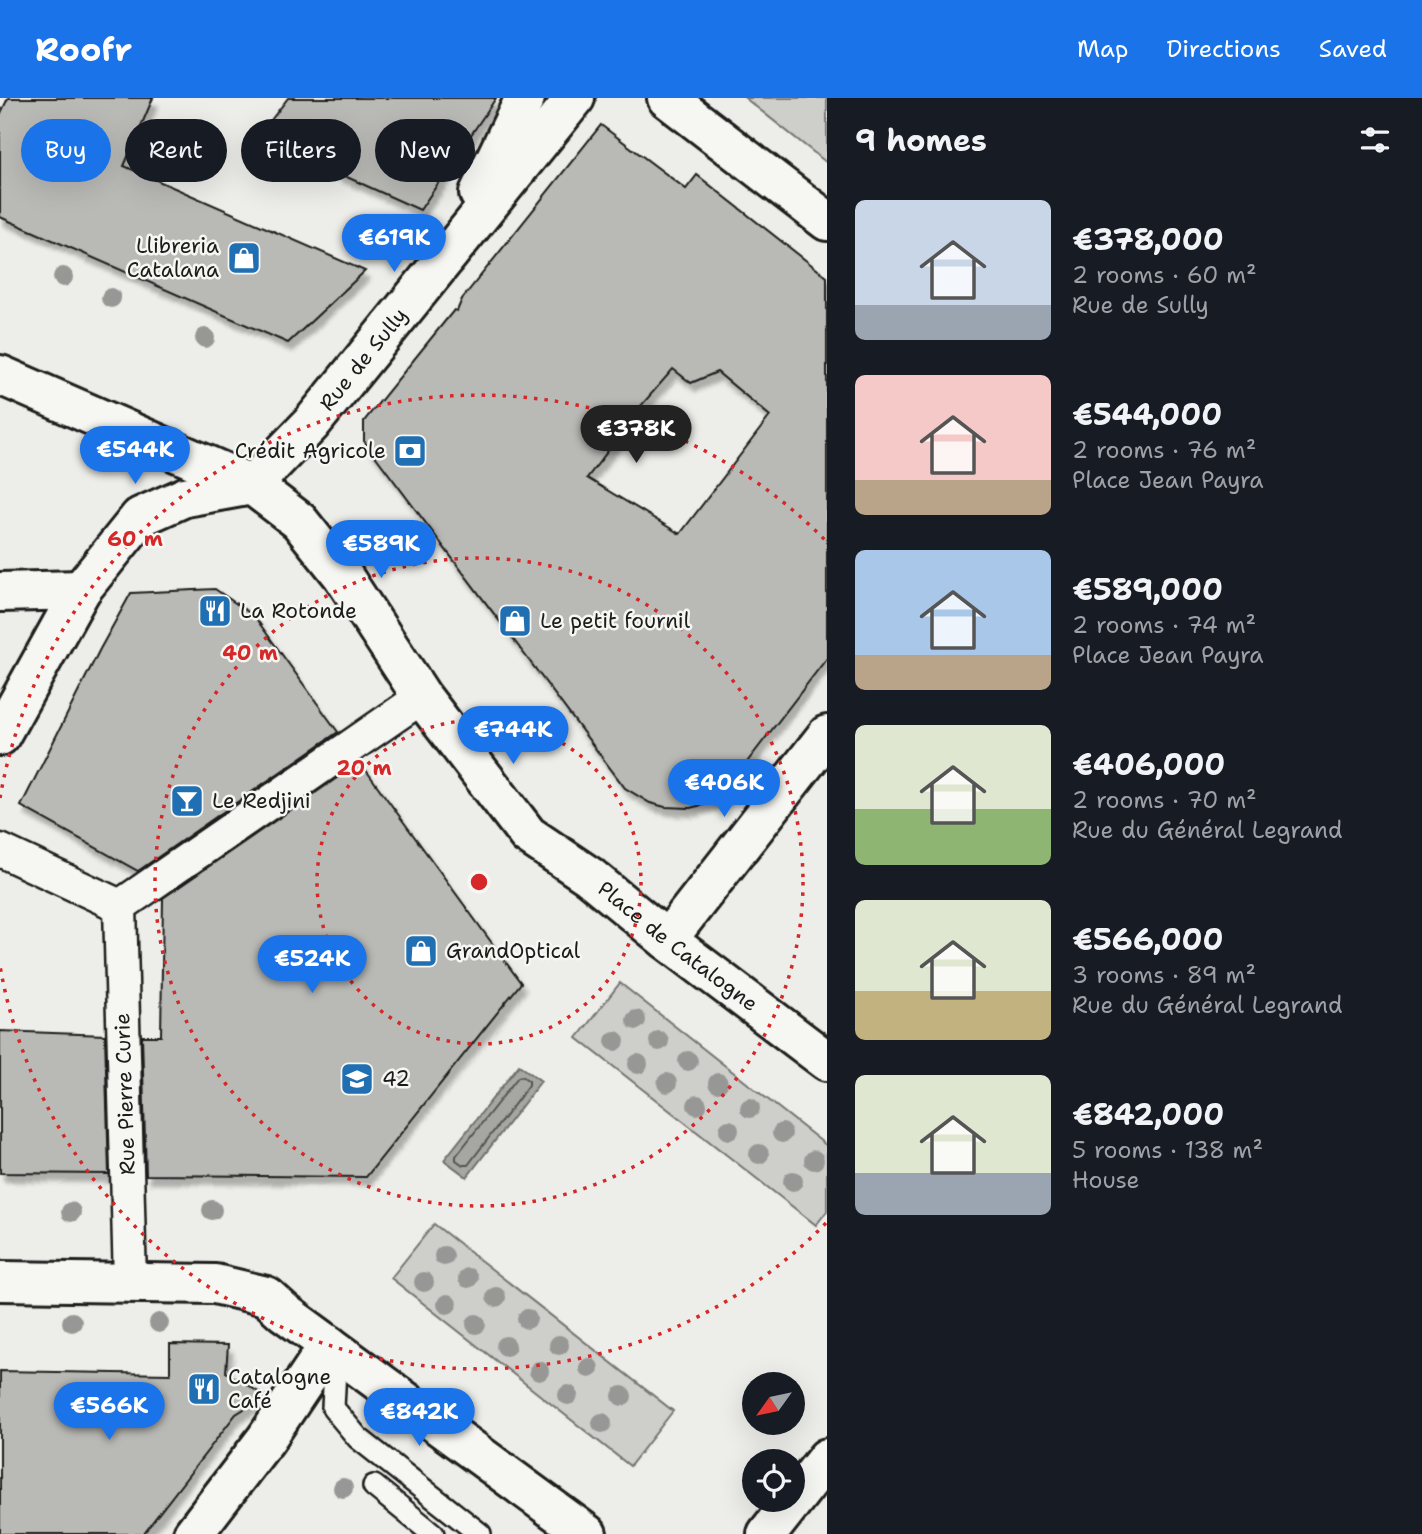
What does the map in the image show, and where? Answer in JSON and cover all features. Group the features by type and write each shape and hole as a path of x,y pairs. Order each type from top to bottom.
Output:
{"street":[{"path":"451,252 525,98"},
{"name":"Rue de Sully","path":"252,485 312,424 575,98"},
{"path":"667,98 827,221"},
{"name":"Place de Catalogne","path":"0,374 252,485 299,521 343,576 422,697 528,835 589,876 667,940 827,1061"},
{"path":"0,736 81,590 140,517 184,497 252,485"},
{"path":"0,592 81,590"},
{"path":"0,850 120,906 422,697"},
{"path":"667,940 827,735"},
{"name":"Rue Pierre Curie","path":"120,906 130,1282"},
{"path":"0,1281 215,1284 266,1296 587,1534"},
{"path":"193,1534 266,1439 329,1345"},
{"path":"767,1534 827,1458"}],"lane":[{"path":"329,1345 335,1368 333,1408 358,1438 480,1534"},
{"path":"374,1486 433,1534"}],"shaded area":[{"path":"745,98 827,98 827,163"},
{"path":"620,983 827,1146 827,1211 816,1225 577,1038"},
{"path":"434,1224 673,1411 630,1466 391,1278"}],"water":[{"path":"519,1065 541,1081 467,1177 444,1160"}],"building":[{"path":"8,98 153,98 144,119 125,119 125,182 161,182 365,271 288,343 0,217 0,115"},
{"path":"288,98 496,98 475,129 475,119 375,119 375,182 439,182 420,210 358,182 361,182 361,119 272,119"},
{"path":"601,125 686,189 697,175 827,277 827,658 741,770 756,782 706,804 690,808 665,807 650,803 625,788 364,441 364,421 454,310 457,311 462,299","holes":["673,369 691,383 717,372 770,416 680,534 587,478 621,434 618,432"]},
{"path":"215,589 254,616 338,732 138,871 21,806 131,593"},
{"path":"360,762 521,983 366,1177 146,1175 142,1036 161,1036 163,898"},
{"path":"0,1031 105,1035 109,1174 0,1173"},
{"path":"170,1344 228,1345 226,1372 265,1396 236,1414 143,1534 0,1534 0,1371 170,1374"}],"place":[{"name":"Llibreria Catalana","path":"244,258"},
{"name":"Crédit Agricole","path":"410,451"},
{"name":"La Rotonde","path":"215,611"},
{"name":"Le petit fournil","path":"515,621"},
{"name":"Le Redjini","path":"187,801"},
{"name":"GrandOptical","path":"421,951"},
{"name":"42","path":"357,1079"},
{"name":"Catalogne Café","path":"204,1389"}]}
